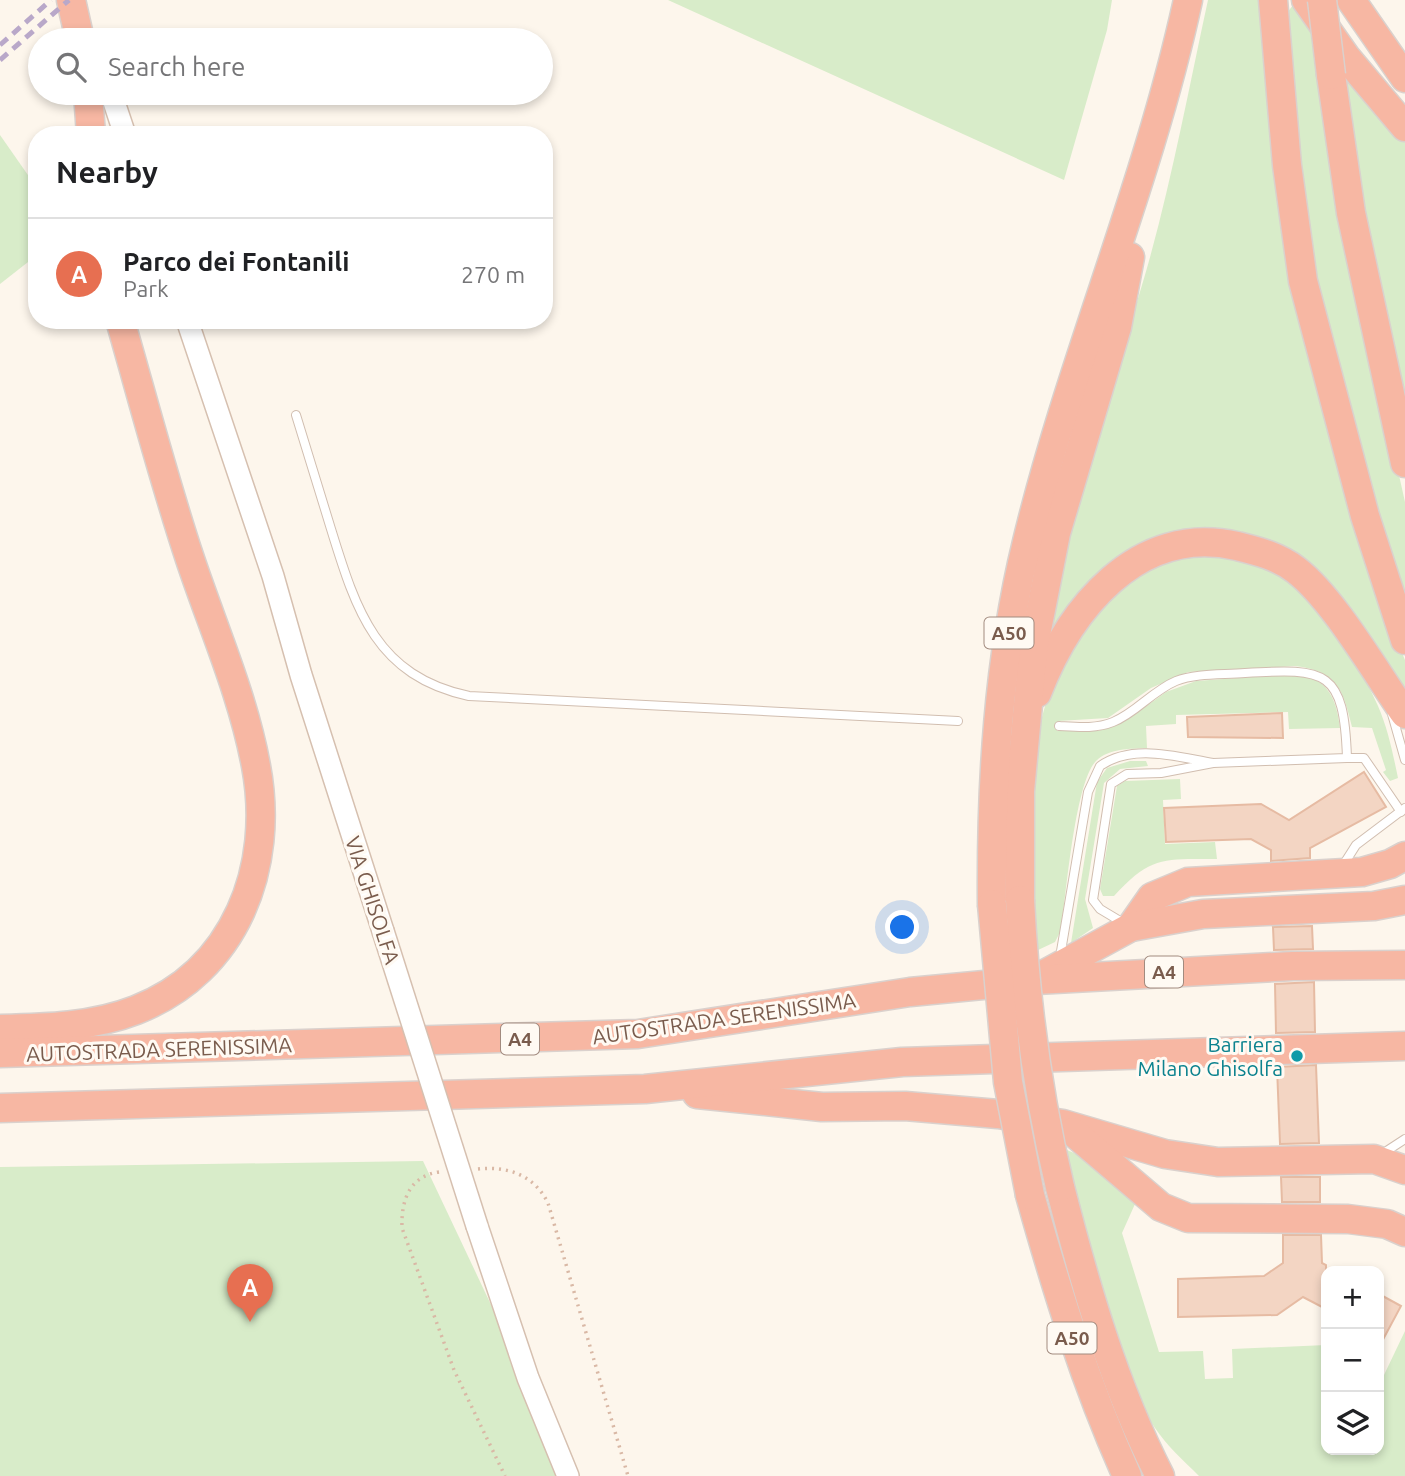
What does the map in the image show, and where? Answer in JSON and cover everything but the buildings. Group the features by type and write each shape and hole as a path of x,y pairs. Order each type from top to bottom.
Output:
{"highway":[{"path":"71,0 77,28"},
{"name":"A50","path":"1127,1476 1100,1417 1073,1340 1030,1195 1008,1082 992,904 996,739 1007,650 1026,543 1078,369 1147,160 1188,0"},
{"path":"1273,0 1287,165 1303,281 1365,516 1405,640"},
{"path":"1306,0 1346,57 1405,127"},
{"path":"1322,0 1351,213 1405,463"},
{"path":"1351,0 1405,78"},
{"path":"89,105 90,126"},
{"path":"1147,160 1117,327 1056,533 1033,650 1024,739 1018,846 1029,1012 1039,1089 1059,1187 1094,1309 1143,1442 1160,1476"},
{"path":"0,1029 101,1021 136,1010 164,997 216,953 237,925 251,892 258,865 261,798 248,731 186,547 123,329"},
{"path":"1024,739 1045,672 1071,626 1093,597 1121,570 1140,558 1183,545 1206,542 1241,547 1274,557 1295,569 1328,605 1405,714"},
{"path":"1131,927 1152,897 1188,882 1362,872 1390,864 1405,856"},
{"path":"1047,973 1131,927 1203,914 1374,906 1405,900"},
{"name":"AUTOSTRADA SERENISSIMA","path":"0,1053 638,1034 1047,973 1335,964 1405,965"},
{"path":"0,1108 645,1089 902,1062 1405,1046"},
{"path":"645,1089 822,1107 951,1110 1063,1124 1166,1154 1218,1162 1374,1159 1405,1170"},
{"path":"1063,1124 1161,1207 1188,1218 1348,1219 1387,1224 1405,1233"},
{"path":"1143,1442 1181,1476"}],"street":[{"path":"79,0 89,28"},
{"path":"115,105 122,126"},
{"name":"VIA GHISOLFA","path":"190,329 273,576 301,675 477,1226 528,1378 568,1476"}],"lane":[{"path":"296,415 350,592 365,624 386,653 414,675 442,690 469,696 958,720"},
{"path":"1059,726 1095,726 1114,722 1165,686 1184,678 1295,670 1326,679 1337,692 1343,712 1347,758"},
{"path":"1382,681 1405,760"},
{"path":"1047,973 1067,929 1088,792 1100,766 1127,754 1160,754 1213,763"},
{"path":"1131,927 1100,909 1093,900 1111,784 1127,774 1161,773 1213,763 1364,758 1403,810 1356,845 1338,873"},
{"path":"1374,906 1405,910"},
{"path":"1374,1159 1405,1139"}],"green space":[{"path":"668,0 1112,0 1107,30 1064,180"},
{"path":"1208,0 1264,0 1278,178 1395,636 1405,660 1405,699 1334,598 1195,532 1056,635 1048,634 1065,543 1077,498 1163,207"},
{"path":"1293,5 1298,5 1316,38 1372,355 1405,502 1405,613 1321,310 1304,218 1287,13"},
{"path":"1344,71 1405,142 1405,422 1370,262"},
{"path":"0,135 28,175 28,262 0,284"},
{"path":"1187,553 1246,557 1268,567 1307,598 1341,640 1368,685 1385,724 1398,778 1390,781 1383,772 1386,770 1372,728 1352,727 1345,702 1336,684 1329,677 1309,668 1295,666 1188,672 1151,688 1108,718 1058,721 1057,731 1098,731 1130,718 1166,692 1196,681 1293,674 1314,679 1328,690 1336,706 1340,728 1289,729 1288,712 1176,715 1176,724 1146,726 1147,748 1120,750 1101,757 1089,773 1082,791 1072,840 1061,930 1055,942 1036,951 1030,815 1040,724 1053,682 1074,642 1124,581 1145,569"},
{"path":"1130,761 1146,761 1148,766 1120,769 1104,783 1085,899 1093,928 1071,943 1097,782 1107,768"},
{"path":"1180,779 1181,799 1163,800 1165,844 1215,842 1217,859 1160,862 1138,873 1114,896 1103,896 1100,889 1117,786 1125,781"},
{"path":"1062,1148 1102,1171 1135,1204 1122,1233 1159,1352 1203,1351 1205,1379 1233,1378 1232,1349 1321,1345 1321,1455 1384,1455 1384,1375 1405,1331 1405,1476 1199,1476 1155,1428 1138,1398 1110,1330"},
{"path":"423,1161 572,1476 0,1476 0,1167"}],"railway":[{"path":"0,45 51,0"},
{"path":"37,28 69,0"},
{"path":"0,60 28,36"}],"place":[{"name":"Barriera Milano Ghisolfa","path":"1297,1056"},
{"name":"Parco dei Fontanili","path":"250,1322"}]}
